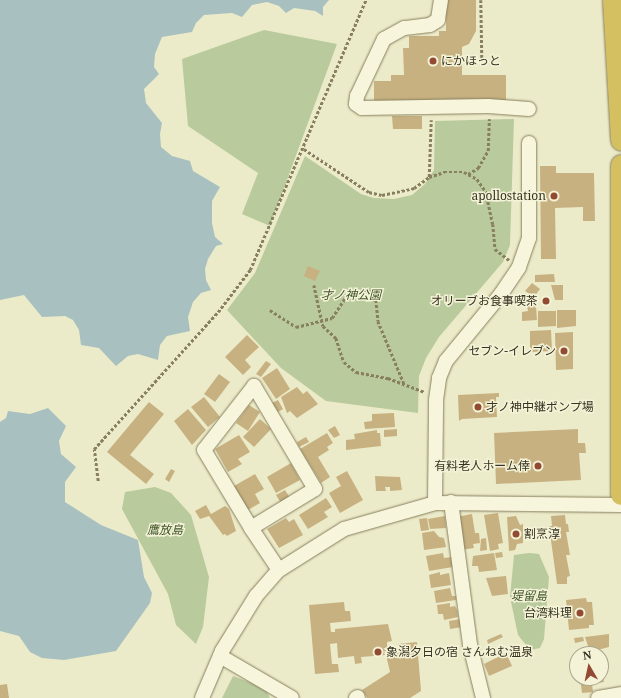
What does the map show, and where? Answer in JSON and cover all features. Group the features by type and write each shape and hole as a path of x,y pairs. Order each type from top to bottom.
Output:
{"highway":[{"path":"613,0 621,140"},
{"path":"621,165 621,494"}],"street":[{"path":"441,0 438,20 430,25 404,28 384,39 357,96 356,104 362,108 488,106 529,110"},
{"path":"435,502 436,395 439,378 446,361 501,294 519,267 528,238 529,143"},
{"path":"251,528 315,490 254,386 204,450 251,528 279,570"},
{"path":"202,698 220,656 256,596 279,570 344,529 435,502 621,505"},
{"path":"451,502 470,645 483,698"},
{"path":"220,656 292,698"},
{"path":"598,698 621,694"}],"path":[{"path":"98,482 94,449 218,312 250,270 304,149 366,0"},
{"path":"482,0 482,60"},
{"path":"468,174 478,168 488,151 488,106"},
{"path":"429,177 431,107"},
{"path":"304,149 368,192 382,195 399,193 414,188 429,177 444,172 464,172 468,174 477,179 486,192 494,224 495,250 519,267"},
{"path":"314,285 323,326 336,338 344,362 356,372 388,378 405,386 436,395"},
{"path":"270,310 296,327 332,318 348,293 375,290 378,321 405,386"}],"green space":[{"path":"264,30 337,44 270,226 242,214 258,173 188,126 182,59"},
{"name":"才ノ神公園","path":"514,119 510,245 503,262 439,337 426,358 419,376 418,413 326,401 281,368 227,310 255,273 305,156 361,194 374,198 394,199 412,195 425,184 434,170 435,121"},
{"name":"鷹放島","path":"155,487 171,493 191,515 209,577 203,627 196,644 176,625 168,594 122,509 125,492"},
{"name":"堤留島","path":"529,553 539,554 549,577 544,639 540,648 530,650 518,635 510,597 514,555"},
{"path":"233,676 265,688 270,698 222,698"}],"water":[{"path":"0,0 329,0 323,7 323,16 315,11 294,8 286,13 279,6 267,2 252,5 242,17 232,13 204,15 196,23 192,32 162,37 155,54 154,67 159,74 144,89 146,103 162,123 160,134 161,147 172,156 190,161 193,171 220,187 212,201 212,223 215,237 223,244 216,246 208,259 205,269 206,280 211,290 201,293 193,302 188,317 190,331 167,336 160,345 158,360 138,354 128,356 116,366 99,348 81,345 79,330 73,320 65,316 42,317 24,295 0,300"},
{"path":"48,408 66,426 59,441 61,454 76,467 65,482 65,502 101,525 138,540 144,577 152,593 150,603 116,651 64,660 42,658 30,652 19,636 0,631 0,422 6,418 8,411 30,414"}],"building":[{"name":"にかほっと","path":"446,0 476,0 476,31 469,44 462,47 462,75 506,75 506,103 374,104 374,81 391,81 391,75 404,75 403,48 409,48 409,36 439,36 439,31 446,31"},
{"path":"392,116 422,116 422,129 393,129"},
{"path":"540,166 556,166 556,173 594,173 595,221 583,221 583,207 555,208 556,259 541,259"},
{"path":"308,266 320,271 315,281 304,276"},
{"path":"554,274 555,282 535,282 535,275"},
{"path":"532,283 540,289 534,297 525,291"},
{"path":"551,285 563,285 563,300 555,300"},
{"path":"527,306 536,306 537,320 522,321 522,312 528,311"},
{"path":"557,310 576,310 576,326 557,328"},
{"path":"538,311 556,311 556,326 538,327"},
{"path":"551,330 552,351 530,352 530,331"},
{"name":"セブン-イレブン","path":"573,332 573,369 556,370 555,333"},
{"path":"247,335 259,347 245,360 251,367 243,375 225,357"},
{"path":"266,361 271,364 261,377 256,374"},
{"path":"277,368 290,389 276,399 262,378"},
{"path":"219,374 230,382 215,402 204,394"},
{"path":"297,387 303,394 307,391 318,404 297,418 290,411 287,413 281,397"},
{"name":"才ノ神中継ポンプ場","path":"499,393 499,397 496,397 497,417 462,419 459,421 458,395"},
{"path":"204,397 220,417 208,427 191,407"},
{"path":"278,400 283,409 278,412 272,403"},
{"path":"149,402 164,414 130,455 154,474 146,484 107,452"},
{"path":"249,405 260,412 248,431 236,423"},
{"path":"188,409 206,430 192,445 174,421"},
{"path":"394,413 395,427 365,429 364,422 372,421 372,414"},
{"path":"260,419 271,429 254,447 243,437"},
{"path":"335,426 340,435 334,438 328,430"},
{"path":"397,429 397,436 384,437 384,430"},
{"name":"有料老人ホーム倖","path":"578,429 578,443 585,443 586,453 579,453 581,480 496,484 494,433"},
{"path":"377,430 377,433 380,433 381,446 346,450 346,440 355,439 354,434"},
{"path":"327,433 333,443 327,447 329,450 318,457 330,477 321,483 300,449"},
{"path":"239,435 250,452 238,459 242,464 228,472 215,449"},
{"path":"306,437 309,442 299,447 297,442"},
{"path":"291,463 300,480 276,493 267,477"},
{"path":"171,469 175,471 169,482 165,479"},
{"path":"347,471 363,500 340,513 329,493 341,486 336,477"},
{"path":"255,474 264,489 255,494 260,503 248,510 234,486"},
{"path":"375,476 400,477 402,490 390,491 390,487 385,487 386,491 376,491"},
{"path":"285,490 290,498 281,503 276,495"},
{"path":"326,498 332,507 324,512 328,517 308,529 299,515"},
{"path":"206,505 211,514 225,506 229,509 236,531 227,536 225,534 223,535 209,516 200,519 195,511"},
{"path":"498,513 503,543 498,544 499,549 490,551 484,515"},
{"path":"472,514 475,533 479,533 480,543 473,544 474,548 461,550 456,517"},
{"path":"565,515 569,532 566,532 570,555 566,555 570,576 567,577 567,584 557,584 549,526 552,526 551,516"},
{"path":"445,516 446,528 430,529 428,519"},
{"name":"割烹淳","path":"516,516 520,525 523,524 523,543 517,544 515,550 509,551 507,517"},
{"path":"286,518 289,522 294,519 303,535 279,548 267,529"},
{"path":"427,518 429,530 421,531 419,519"},
{"path":"434,531 439,537 444,538 446,547 424,550 422,533"},
{"path":"486,538 487,550 480,551 481,539"},
{"path":"502,552 503,557 496,558 495,553"},
{"path":"443,553 444,558 452,557 453,567 429,571 426,556"},
{"path":"494,553 497,570 479,572 478,566 472,566 473,556"},
{"path":"440,572 440,575 449,573 451,585 431,588 429,575"},
{"path":"506,576 508,594 492,596 486,578"},
{"path":"450,588 452,596 456,596 456,600 436,603 434,591"},
{"name":"台湾料理","path":"586,598 587,602 592,602 594,625 589,625 589,628 569,630 566,600"},
{"name":"象潟夕日の宿 さんねむ温泉","path":"344,602 345,611 350,611 351,621 330,623 331,632 335,632 335,629 388,624 392,641 387,642 387,649 399,648 398,644 417,642 421,691 410,698 367,698 362,690 390,672 386,655 361,657 362,663 355,664 354,656 338,658 337,643 330,644 332,664 338,664 339,672 315,674 309,605"},
{"path":"450,603 450,607 455,606 458,617 444,620 443,614 438,614 437,605"},
{"path":"461,619 462,627 450,629 449,621"},
{"path":"501,634 503,637 488,644 487,640"},
{"path":"609,634 609,646 588,646 585,637"},
{"path":"583,637 584,641 575,643 574,638"},
{"path":"506,653 512,666 489,676 484,664"},
{"path":"7,684 9,698 0,698 0,685"},
{"path":"581,686 592,686 593,692 582,693"}],"place":[{"name":"にかほっと","path":"433,61"},
{"name":"apollostation","path":"554,196"},
{"name":"オリーブお食事喫茶","path":"546,301"},
{"name":"セブン-イレブン","path":"564,351"},
{"name":"才ノ神中継ポンプ場","path":"478,407"},
{"name":"有料老人ホーム倖","path":"538,466"},
{"name":"割烹淳","path":"516,534"},
{"name":"台湾料理","path":"580,613"},
{"name":"象潟夕日の宿 さんねむ温泉","path":"378,652"}]}
